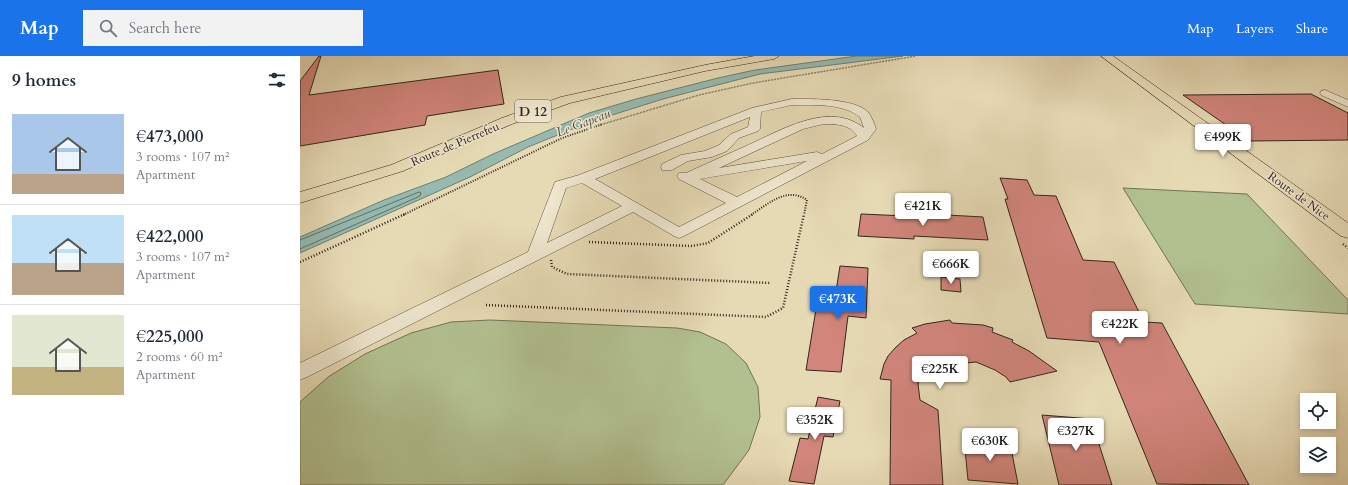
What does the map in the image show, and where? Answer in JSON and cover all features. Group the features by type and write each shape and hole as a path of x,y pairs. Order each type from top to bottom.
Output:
{"main road":[{"name":"Route de Pierrefeu","path":"300,198 397,168 507,121 566,100 698,69 774,56"},
{"name":"Route de Nice","path":"1108,58 1347,231"}],"lane":[{"path":"1325,93 1348,104"},
{"path":"543,256 560,185 584,178 756,110 792,102 835,104 862,112 868,120 870,129 864,137 679,233 584,178"},
{"path":"754,128 756,110"},
{"path":"667,167 685,158 690,151 700,146 735,136 754,128 801,126 820,122 843,122 855,126 861,131 864,137"},
{"path":"688,177 801,126"},
{"path":"762,144 769,186"},
{"path":"688,177 833,153"},
{"path":"643,154 738,203"},
{"path":"300,372 543,256 632,207"}],"path":[{"path":"300,262 475,181 562,138 621,118 699,94 753,82 916,56"},
{"path":"486,304 766,317 783,308 807,200 801,195 791,194 778,197 708,244 692,246 585,242"},
{"path":"543,256 552,267 567,274 771,283"}],"green space":[{"path":"1123,188 1247,194 1348,300 1348,314 1195,304"},
{"path":"490,320 677,328 700,332 726,344 746,363 758,387 760,417 749,450 723,485 300,485 300,402 328,377 365,354 411,333 451,322"}],"water":[{"name":"Le Gapeau","path":"857,56 903,56 760,74 663,99 590,122 528,147 470,177 300,253 300,237 384,200 446,177 493,154 589,113 636,99 755,70"}],"building":[{"path":"319,56 321,56 309,95 498,70 504,104 427,116 425,125 300,146 300,81"},
{"path":"1311,94 1348,113 1348,140 1249,141 1183,95"},
{"path":"1000,178 1027,180 1034,195 1056,196 1083,260 1114,262 1144,322 1162,323 1249,485 1157,484 1099,342 1047,338 1005,199 1008,199"},
{"path":"861,214 929,217 929,214 983,217 988,240 914,236 914,239 858,236"},
{"path":"840,266 868,268 866,318 848,316 841,372 806,370 816,309 833,310"},
{"path":"941,277 960,279 961,292 941,290"},
{"path":"950,320 952,323 983,325 993,328 992,332 1013,340 1012,342 1029,351 1057,371 1010,382 1006,377 995,370 976,362 956,364 949,367 942,373 924,364 918,384 920,400 938,410 943,485 890,485 891,380 880,379 884,364 888,356 896,347 904,340 917,333 912,328 925,324"},
{"path":"818,397 840,401 833,437 824,436 814,484 789,481 800,438 808,439"},
{"path":"1042,415 1091,419 1112,485 1059,485"},
{"path":"964,439 1010,443 1018,484 968,480"}]}
